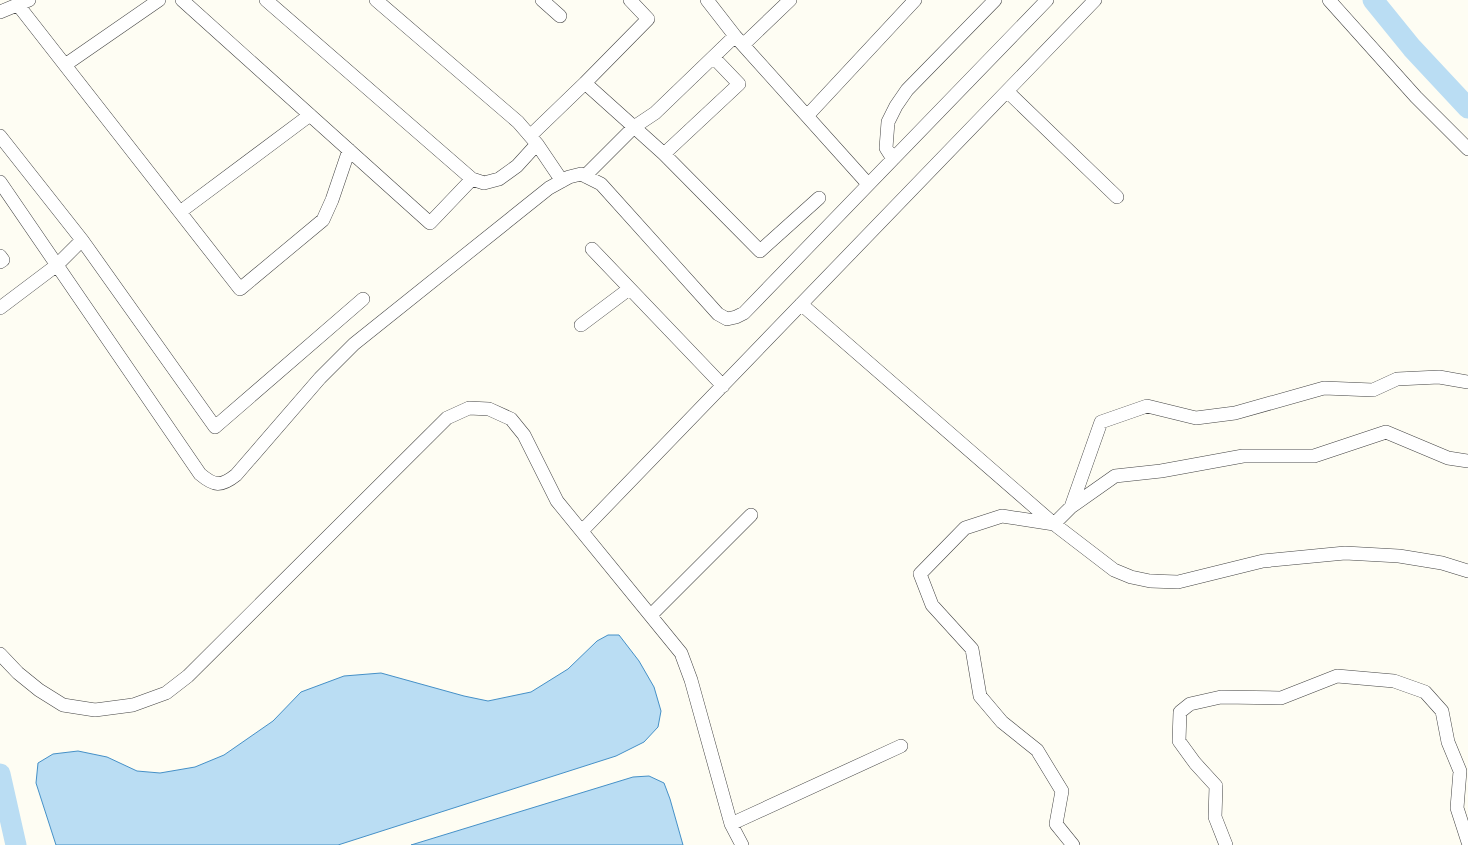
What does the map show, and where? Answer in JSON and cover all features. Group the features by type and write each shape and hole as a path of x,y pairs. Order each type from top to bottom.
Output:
{"street":[{"path":"64,65 160,0"},
{"path":"182,0 430,224 472,179"},
{"path":"266,0 472,179 484,183 499,179 517,166 534,140 585,83 648,19 630,0"},
{"path":"376,0 518,122 534,140 562,180"},
{"path":"542,0 560,16"},
{"path":"707,0 739,40 868,184"},
{"path":"586,176 634,127 655,113 739,40 790,0"},
{"path":"807,116 915,0"},
{"path":"893,159 886,148 886,132 888,122 896,106 907,90 995,0"},
{"path":"0,182 200,474 210,482 216,484 230,480 236,475 320,378 354,344 549,188 569,177 581,174 601,184 718,314 726,319 736,317 744,313 1047,0"},
{"path":"582,531 1095,0"},
{"path":"1329,0 1416,97 1468,149"},
{"path":"0,12 24,2 64,65 240,289 324,220 348,150"},
{"path":"664,154 739,84 717,61"},
{"path":"585,83 664,154 760,251 819,198"},
{"path":"1007,91 1117,197"},
{"path":"180,212 310,115"},
{"path":"0,136 82,240 215,427 363,299"},
{"path":"0,308 57,265 82,240"},
{"path":"592,249 722,386"},
{"path":"0,256 3,260 0,262"},
{"path":"581,325 630,288"},
{"path":"801,304 1054,524 1114,570 1131,578 1150,581 1178,582 1263,561 1345,553 1399,556 1442,563 1468,571"},
{"path":"1071,507 1100,422 1147,406 1196,418 1235,413 1324,388 1373,390 1397,379 1439,377 1468,382"},
{"path":"0,654 18,673 39,690 63,705 96,710 133,705 166,693 188,676 447,418 469,408 489,409 510,419 524,435 557,500 682,653 692,680 731,824 742,845"},
{"path":"1054,524 1071,507 1115,476 1161,471 1243,456 1314,456 1386,432 1448,458 1468,461"},
{"path":"651,615 751,515"},
{"path":"1054,524 1002,516 965,528 920,574 932,606 972,649 980,696 1002,722 1037,750 1062,791 1056,824 1073,845"},
{"path":"1226,845 1215,817 1216,786 1195,763 1179,741 1180,712 1190,704 1221,697 1281,698 1337,676 1394,681 1425,692 1442,711 1448,742 1460,771 1457,808 1468,842"},
{"path":"731,824 901,746"}],"water":[{"path":"608,635 619,635 639,661 654,687 661,711 658,727 644,742 616,756 338,845 56,845 36,783 38,763 53,754 78,751 107,757 137,771 160,773 195,767 224,755 273,721 301,692 344,676 381,673 464,696 488,701 531,692 568,669 597,641"},
{"path":"649,776 664,783 683,845 411,845 633,777"}],"waterway":[{"path":"1373,0 1412,48 1468,108"},
{"path":"0,774 16,845"}]}
